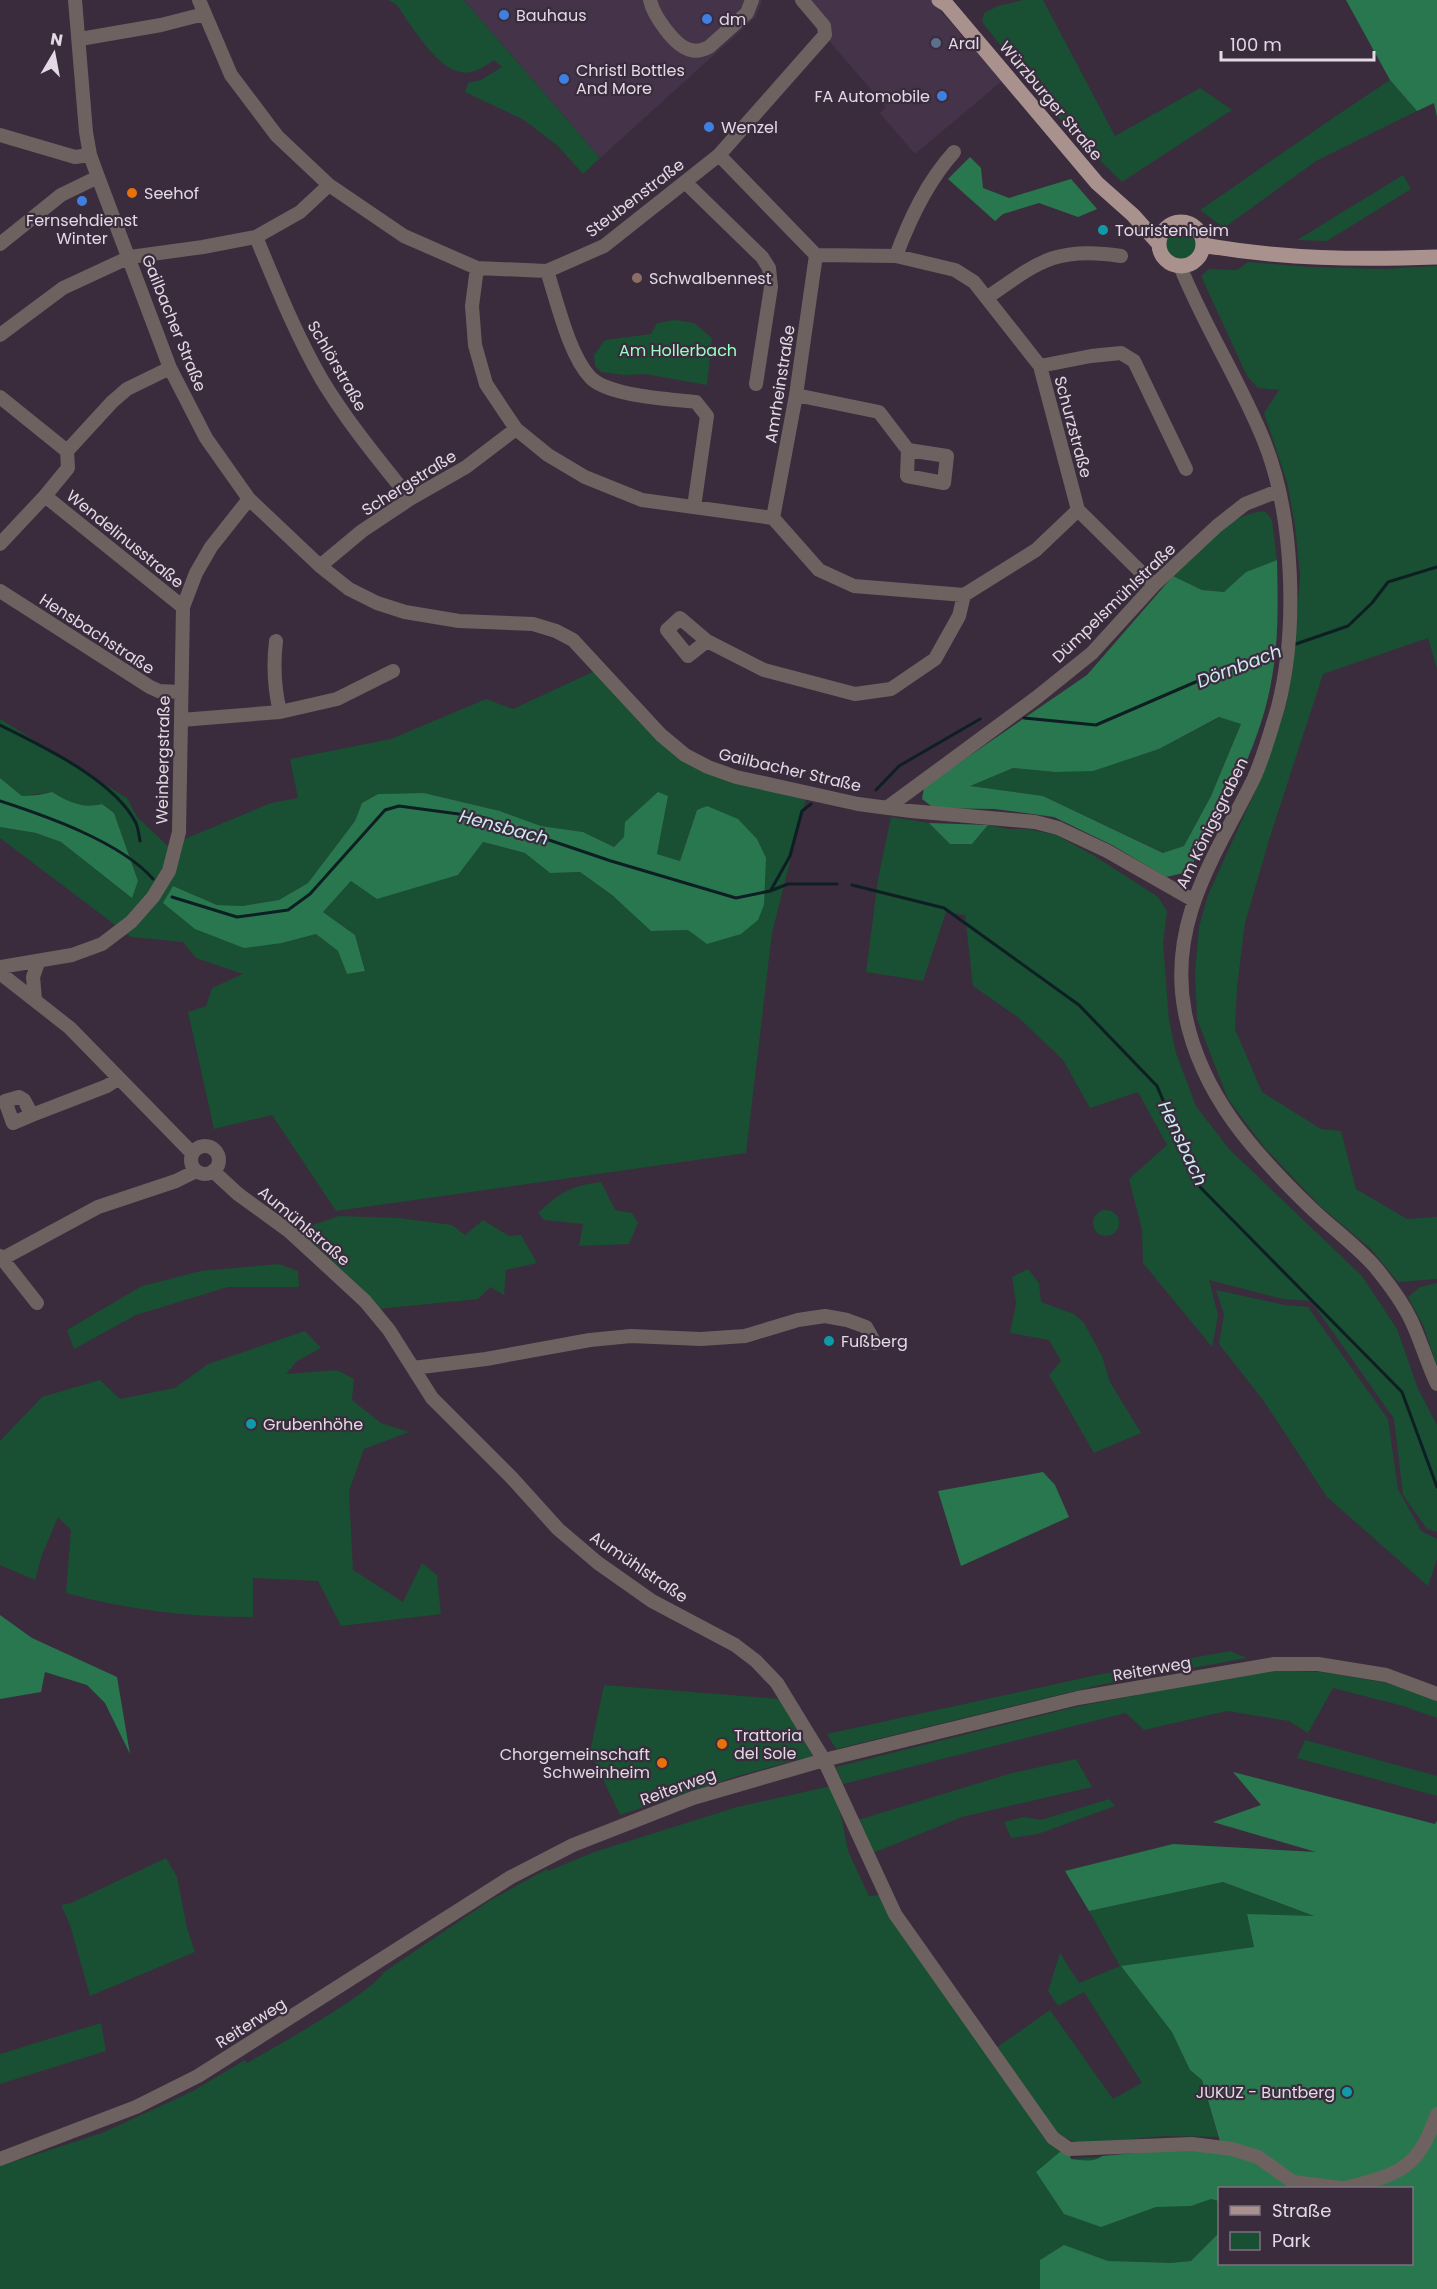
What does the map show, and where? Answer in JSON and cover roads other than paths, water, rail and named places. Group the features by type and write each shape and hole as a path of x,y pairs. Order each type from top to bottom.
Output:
{"main road":[{"name":"Würzburger Straße","path":"944,2 1097,183 1133,215 1159,244"},
{"name":"Würzburger Straße","path":"1133,215 1158,223 1172,223"},
{"path":"1185,222 1192,224 1198,230 1203,248 1195,261 1185,265 1166,260 1160,252 1159,244 1164,230 1172,223 1185,222"},
{"path":"1203,248 1224,248 1312,258 1437,257"}],"street":[{"name":"Gailbacher Straße","path":"75,0 86,132 94,166 171,368 206,438 249,499 321,566 350,589 377,603 405,612 459,621 532,624 556,631 573,640 661,735 685,755 708,767 736,777 832,799 911,812 1035,822 1058,828 1107,851 1193,900"},
{"name":"Steubenstraße","path":"199,0 231,75 277,136 329,185 404,236 477,268 547,271 604,246 719,155 825,35 824,26 802,0"},
{"path":"650,0 654,14 673,37 684,48 693,51 709,46 747,13 752,0"},
{"path":"80,39 161,25 204,14"},
{"path":"0,135 75,157 94,166 0,244"},
{"path":"896,256 907,225 936,172 954,152"},
{"path":"719,155 816,255"},
{"path":"685,182 762,257 769,268 771,287 756,384"},
{"path":"0,335 63,288 130,257 256,237 300,212 329,185"},
{"name":"Schlörstraße","path":"256,237 285,308 322,379 353,428 410,499"},
{"path":"987,297 1023,272 1050,258 1091,251 1121,256"},
{"name":"Schurzstraße","path":"816,255 896,256 955,270 974,282 1040,366 1078,510"},
{"name":"Amrheinstraße","path":"773,518 796,395 816,255"},
{"name":"Am Königsgraben","path":"1185,265 1188,286 1265,444 1278,491 1287,546 1290,618 1286,666 1278,705 1256,774 1202,877 1193,900 1183,945 1182,990 1185,1014 1193,1042 1212,1089 1244,1138 1313,1210 1364,1255 1392,1289 1412,1321 1437,1384"},
{"path":"477,268 472,306 475,345 486,384 516,429 548,455 585,477 642,500 773,518 819,570 854,586 964,595 1036,550 1078,510 1154,585"},
{"path":"547,271 573,350 590,378 617,392 696,402 707,416 694,507"},
{"path":"1040,366 1121,353 1134,361 1186,469"},
{"path":"0,544 68,468 67,451 112,402 127,389 171,368"},
{"path":"796,395 879,412 908,450"},
{"path":"0,397 67,451"},
{"name":"Schergstraße","path":"321,566 362,531 410,499 466,467 516,429"},
{"name":"Dümpelsmühlstraße","path":"888,807 1036,698 1092,653 1154,585 1245,504 1278,491"},
{"name":"Wendelinusstraße","path":"45,496 183,607"},
{"name":"Weinbergstraße","path":"0,968 38,963 72,955 102,944 131,922 153,897 169,871 179,832 183,607 196,573 211,547 249,499"},
{"name":"Hensbachstraße","path":"0,591 150,687 159,691 180,692"},
{"path":"707,641 764,670 855,694 891,689 934,659 959,616 964,595"},
{"path":"276,641 274,672 280,711"},
{"path":"181,720 280,711 337,699 393,671"},
{"path":"35,999 32,988 38,963"},
{"path":"0,973 70,1028 192,1153"},
{"path":"32,1115 107,1086 119,1078"},
{"path":"37,1303 1,1258 98,1206 176,1181 196,1171 206,1174 213,1171 218,1163 214,1149 205,1146 195,1149 191,1161 196,1171"},
{"name":"Aumühlstraße","path":"213,1171 238,1194 289,1231 365,1301 389,1330 432,1398 512,1478 558,1529 590,1557 652,1601 735,1646 756,1661 777,1683 824,1760 895,1914 1060,2145 1069,2149 1084,2150 1192,2144 1232,2149 1258,2157 1294,2185"},
{"path":"413,1368 465,1362 590,1340 631,1336 701,1339 746,1336 798,1320 825,1316 847,1320 866,1327 876,1343"},
{"name":"Reiterweg","path":"0,2159 136,2107 198,2076 511,1876 573,1845 693,1798 824,1760 1078,1698 1274,1664 1318,1664 1386,1675 1437,1694"},
{"path":"1347,2187 1391,2176 1409,2165 1430,2135 1437,2115"},
{"path":"1294,2185 1327,2187"}],"waterway":[{"name":"Dörnbach","path":"1293,645 1348,626 1372,603 1388,582 1437,567"},
{"name":"Dörnbach","path":"1024,718 1096,725 1221,671 1283,648"},
{"name":"Dörnbach","path":"876,790 899,766 980,719"},
{"path":"0,725 75,765 111,792 126,807 136,823 140,841"},
{"name":"Hensbach","path":"0,801 39,814 103,842 122,853 153,879"},
{"name":"Dörnbach","path":"771,890 790,856 802,811 811,804"},
{"name":"Hensbach","path":"172,897 237,917 288,910 310,894 385,810 399,806 481,817 611,861 736,898 770,891 788,884 837,884"},
{"name":"Hensbach","path":"852,885 944,908 1079,1005 1157,1086 1200,1187 1402,1392 1437,1487"}],"place":[{"name":"Bauhaus","path":"504,15"},
{"name":"dm","path":"707,19"},
{"name":"Aral","path":"936,43"},
{"name":"Christl Bottles And More","path":"564,79"},
{"name":"FA Automobile","path":"942,96"},
{"name":"Wenzel","path":"709,127"},
{"name":"Seehof","path":"132,193"},
{"name":"Fernsehdienst Winter","path":"82,201"},
{"name":"Touristenheim","path":"1103,230"},
{"name":"Schwalbennest","path":"637,278"},
{"name":"Fußberg","path":"829,1341"},
{"name":"Grubenhöhe","path":"251,1424"},
{"name":"Trattoria del Sole","path":"722,1744"},
{"name":"Chorgemeinschaft Schweinheim","path":"662,1763"},
{"name":"JUKUZ - Buntberg","path":"1347,2092"}],"park label":[{"name":"Am Hollerbach","path":"678,350"}]}
